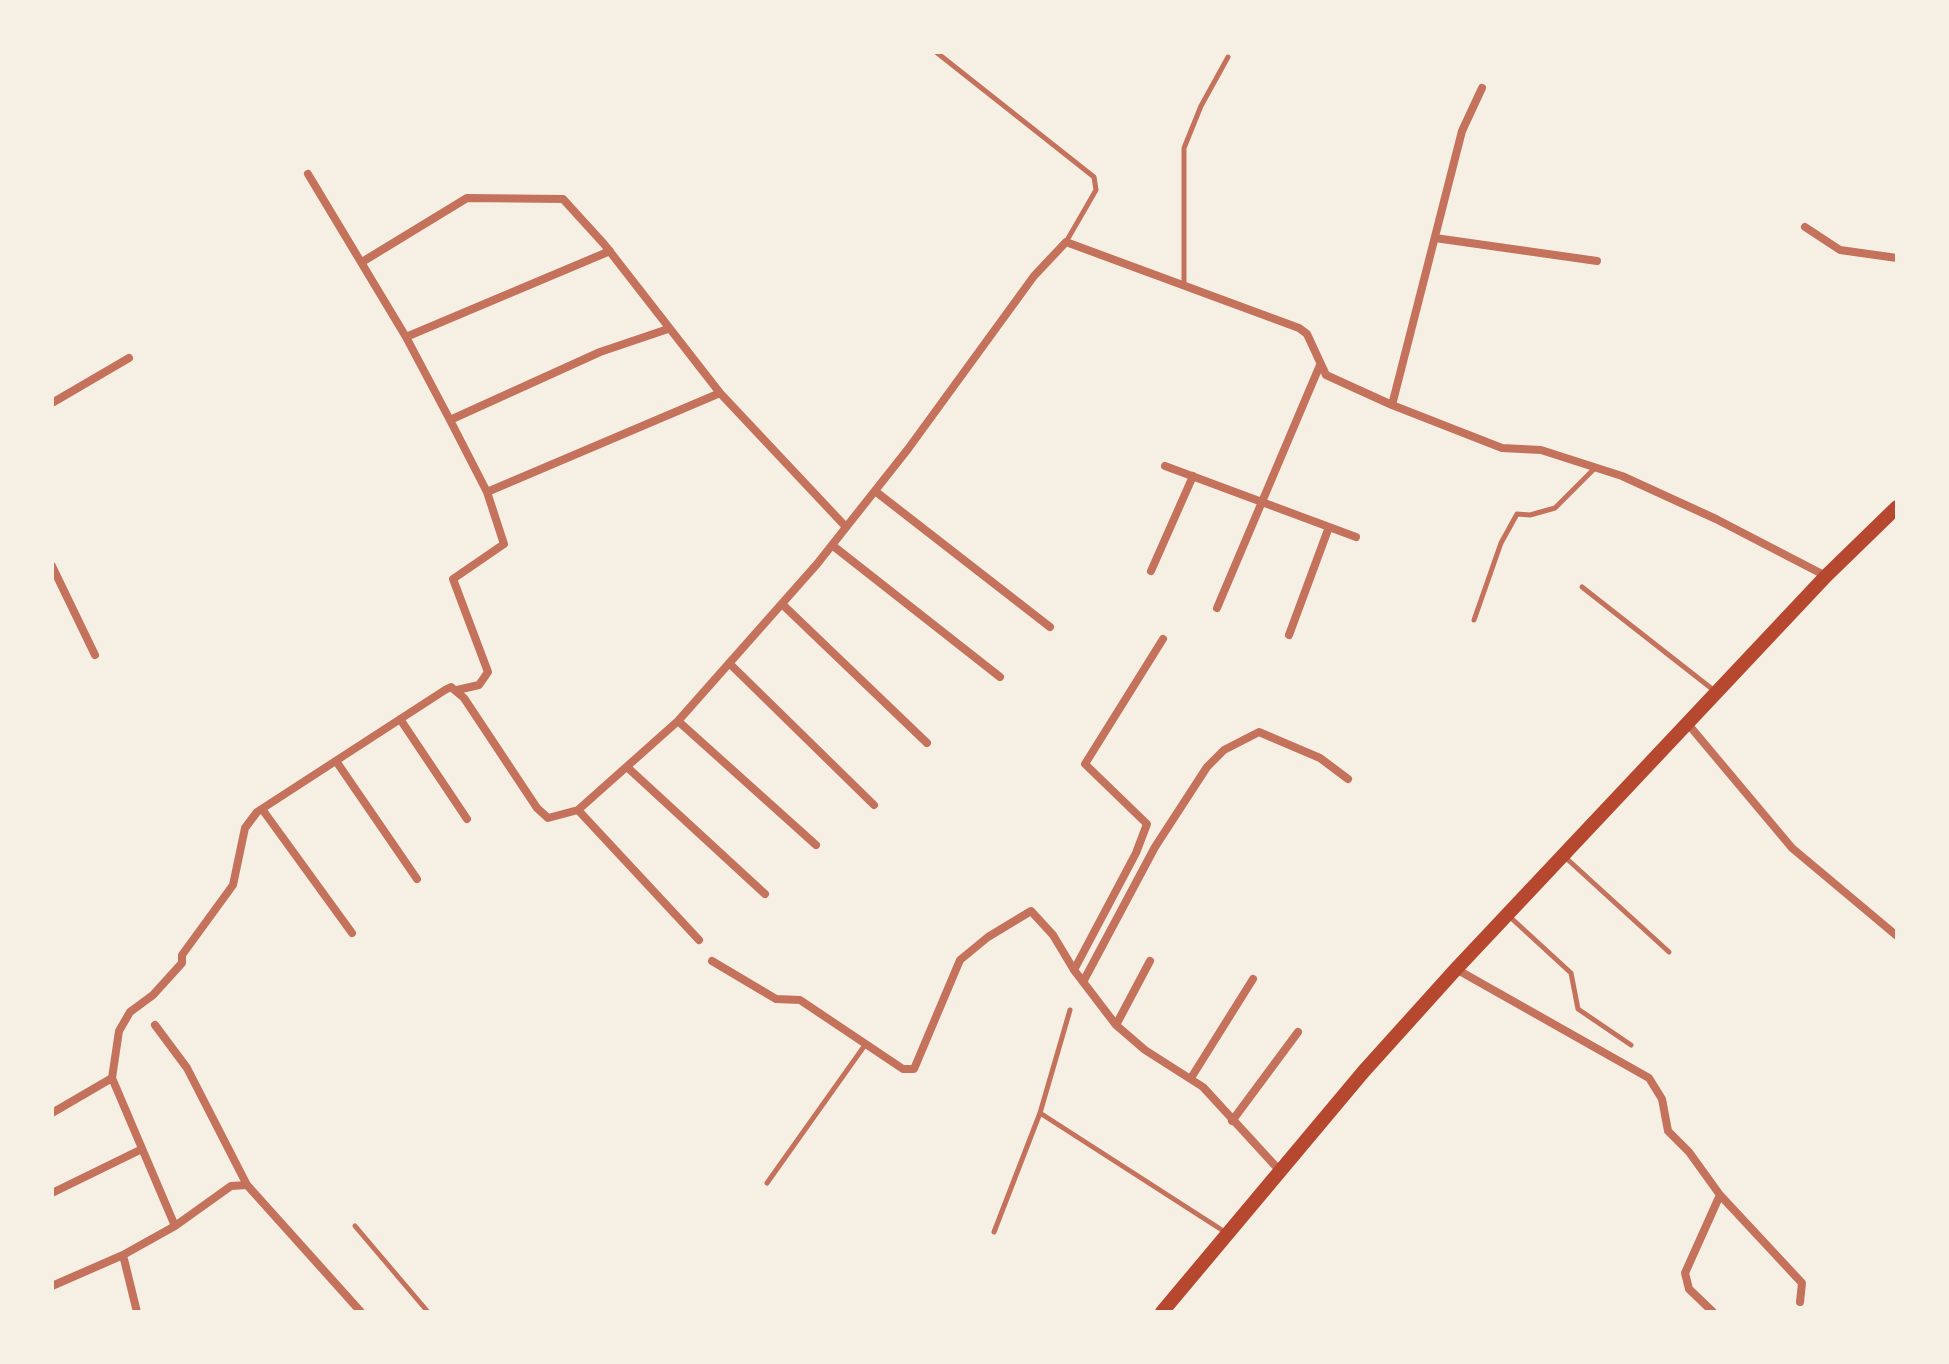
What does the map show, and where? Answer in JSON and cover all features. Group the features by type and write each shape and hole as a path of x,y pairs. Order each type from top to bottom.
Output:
{"main road":[{"path":"1165,1311 1226,1233 1456,969 1565,857 1826,576 1897,507"}],"street":[{"path":"1392,405 1462,131 1482,88"},
{"path":"308,174 406,337 450,420 487,492 504,544 453,579 488,672 479,685 457,690"},
{"path":"362,262 467,198 563,199 610,251 720,393 846,527"},
{"path":"1805,227 1840,250 1897,258"},
{"path":"1435,238 1597,261"},
{"path":"175,1226 112,1078 119,1031 130,1012 153,995 182,963 182,955 233,885 245,828 262,809 451,687 457,690 537,808 548,818 578,810 678,721 782,604 875,491 1034,276 1066,242 1299,328 1307,334 1326,375 1392,405 1502,448 1541,450 1595,467 1716,519 1826,576"},
{"path":"406,337 610,251"},
{"path":"450,420 600,352 668,329"},
{"path":"52,403 129,358"},
{"path":"1217,608 1320,365"},
{"path":"487,492 720,393"},
{"path":"1165,466 1356,537"},
{"path":"1151,571 1193,476"},
{"path":"875,491 1050,627"},
{"path":"1289,635 1329,527"},
{"path":"832,545 1000,677"},
{"path":"52,566 95,655"},
{"path":"782,604 927,743"},
{"path":"1074,970 1136,853 1147,824 1085,764 1163,639"},
{"path":"729,663 874,805"},
{"path":"400,719 467,819"},
{"path":"678,721 816,845"},
{"path":"1688,724 1792,848 1897,936"},
{"path":"1083,982 1155,847 1207,767 1224,750 1259,732 1320,758 1348,779"},
{"path":"336,761 417,879"},
{"path":"627,767 765,894"},
{"path":"262,809 352,933"},
{"path":"578,810 699,940"},
{"path":"712,961 776,999 800,1000 903,1069 914,1069 960,960 988,937 1031,911 1053,935 1074,970 1116,1025 1145,1050 1191,1078 1280,1171"},
{"path":"1116,1025 1150,961"},
{"path":"1456,969 1649,1078 1662,1099 1668,1131 1689,1152 1720,1195 1802,1283 1800,1302"},
{"path":"1191,1078 1253,979"},
{"path":"155,1025 187,1068 247,1185 361,1312"},
{"path":"1232,1121 1298,1032"},
{"path":"52,1113 112,1078"},
{"path":"52,1193 142,1149"},
{"path":"52,1286 123,1255 175,1226 231,1186 247,1185"},
{"path":"1713,1312 1689,1289 1685,1273 1720,1195"},
{"path":"123,1255 137,1312"}],"lane":[{"path":"936,52 1094,177 1096,190 1066,242"},
{"path":"1184,286 1184,148 1201,106 1228,57"},
{"path":"1474,620 1501,543 1517,514 1530,515 1555,508 1595,467"},
{"path":"1582,587 1716,692"},
{"path":"1565,857 1669,952"},
{"path":"1509,916 1571,973 1578,1009 1631,1045"},
{"path":"994,1232 1040,1113 1070,1010"},
{"path":"767,1183 865,1045"},
{"path":"1040,1113 1226,1233"},
{"path":"355,1226 428,1312"}]}
